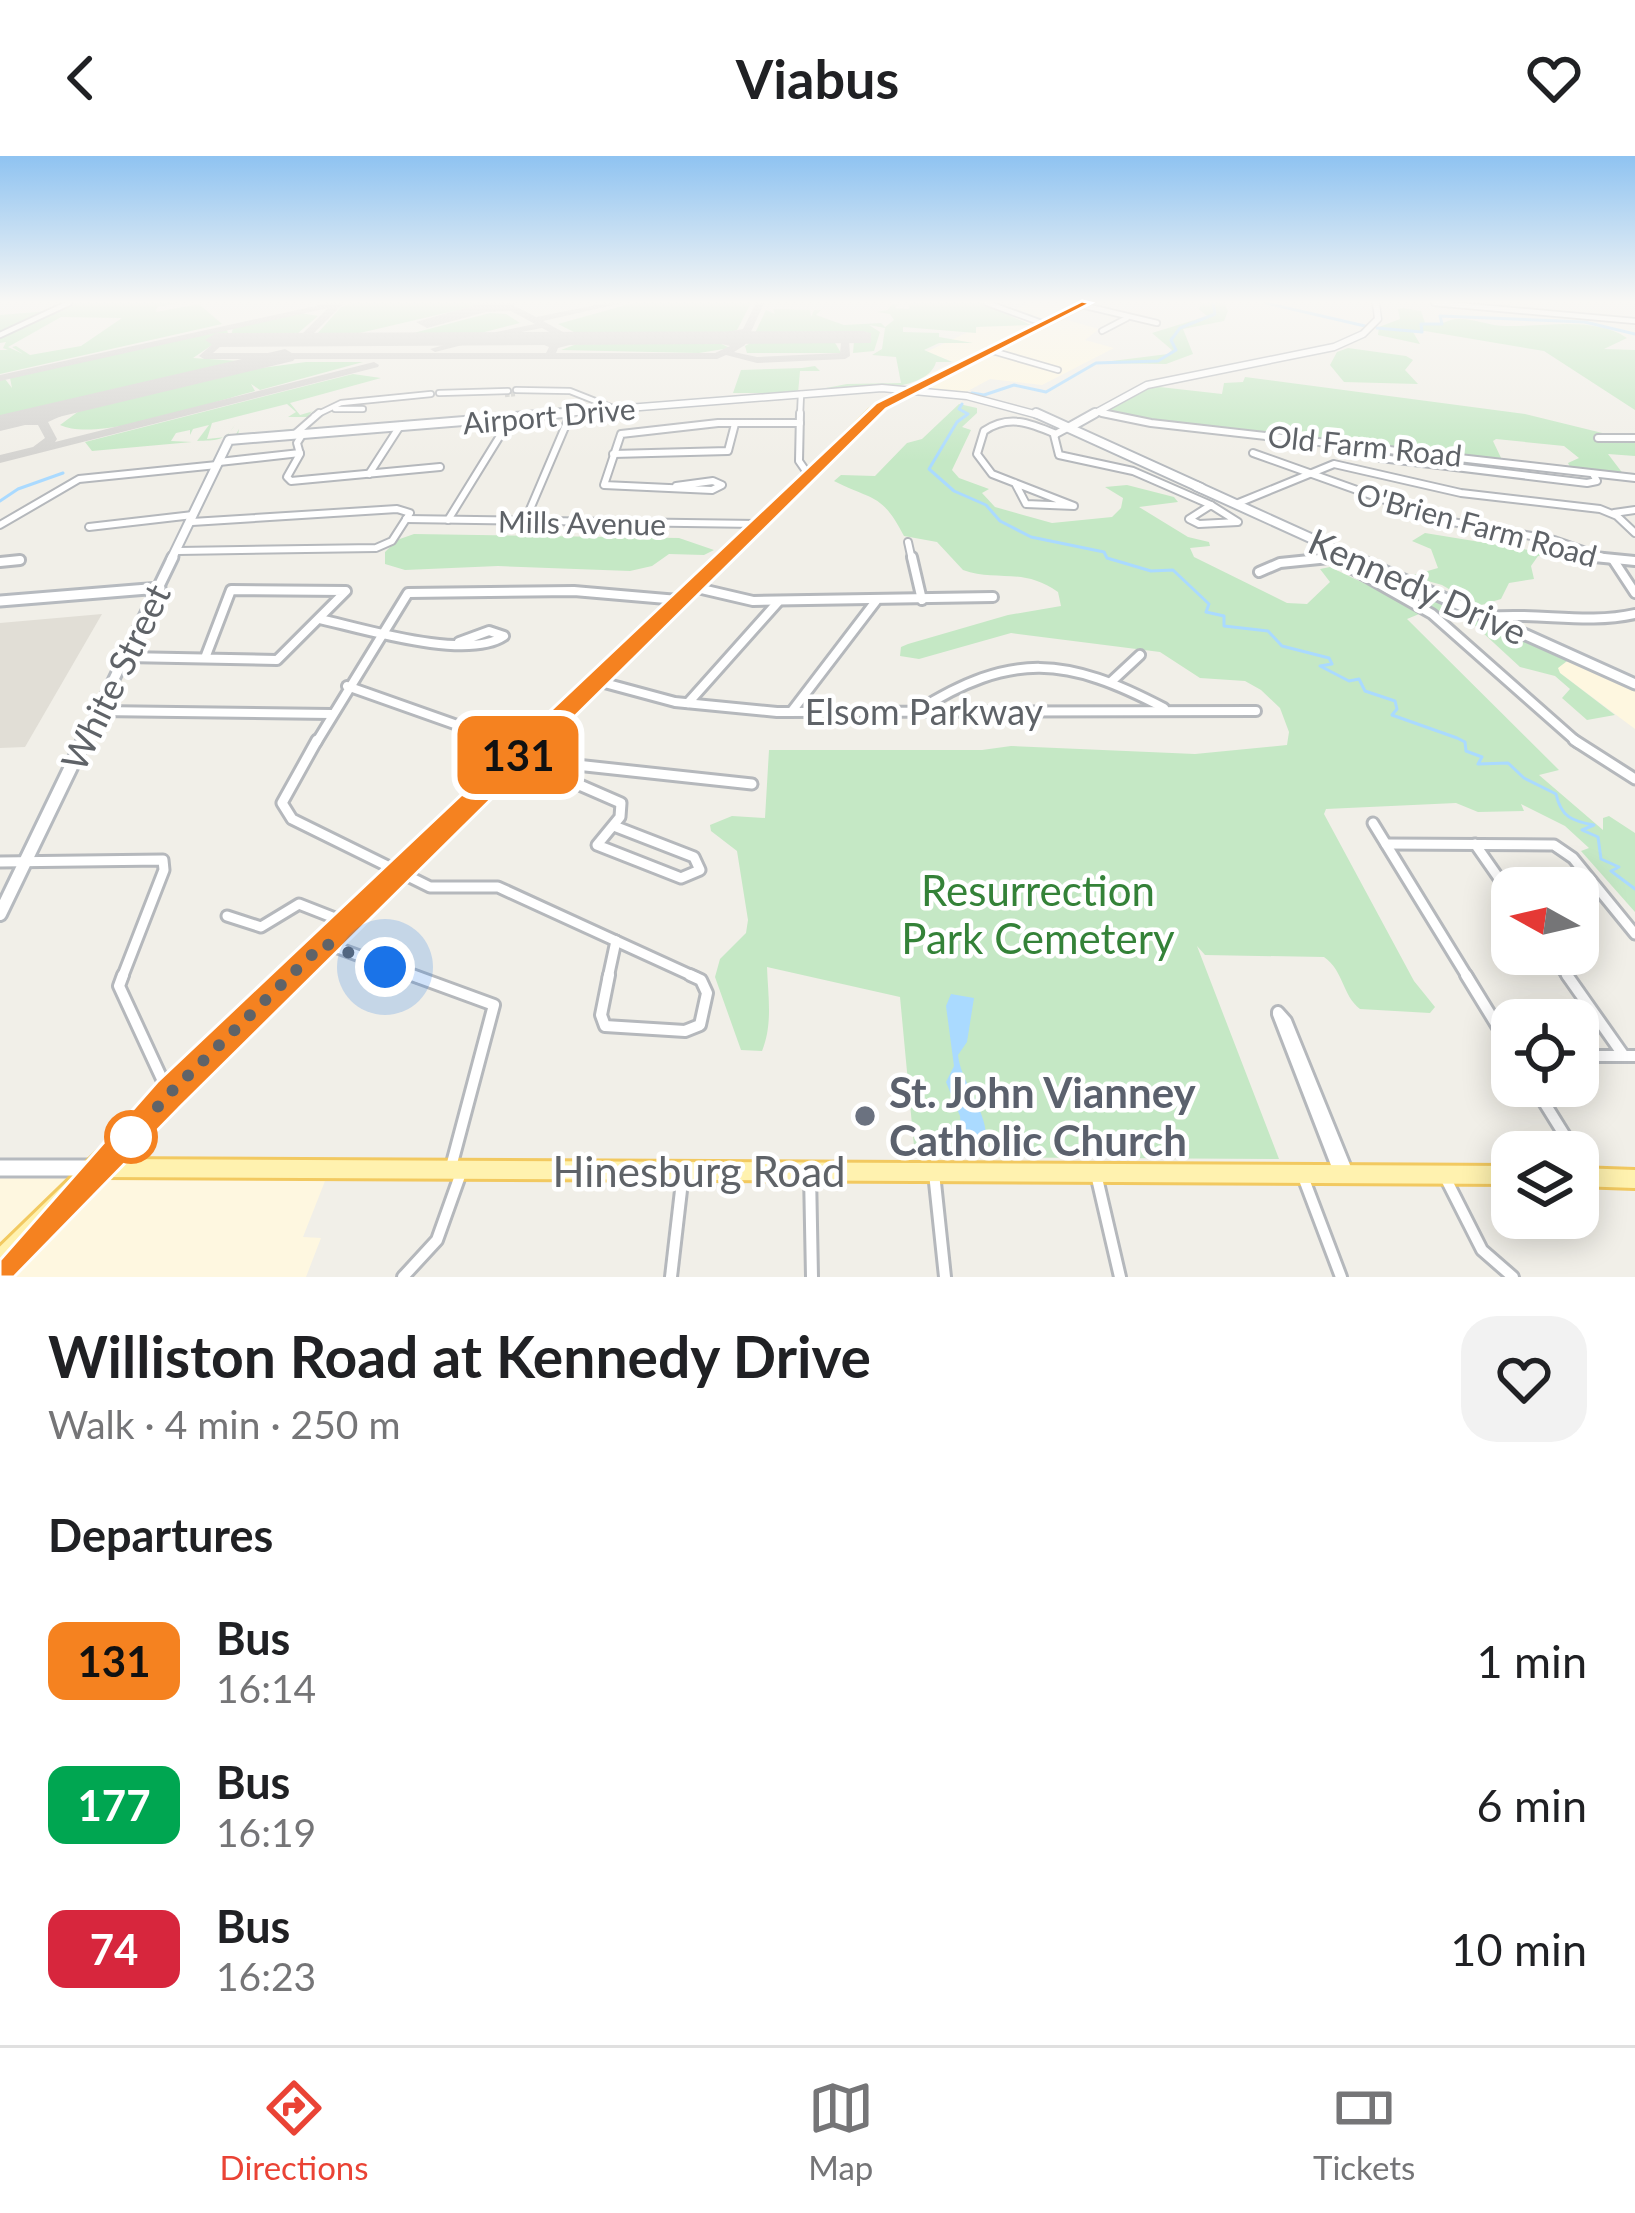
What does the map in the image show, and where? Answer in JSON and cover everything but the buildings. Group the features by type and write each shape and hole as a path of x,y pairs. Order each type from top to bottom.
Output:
{"main road":[{"path":"0,1258 808,474 902,391 975,355"},
{"path":"1069,427 1153,383 1288,355"},
{"name":"Airport Drive","path":"229,440 868,389 902,391"},
{"name":"Kennedy Drive","path":"902,391 1024,408 1635,684"},
{"name":"White Street","path":"0,914 229,440"},
{"path":"0,601 160,588"},
{"path":"0,1168 95,1168"},
{"path":"0,1274 95,1168"},
{"name":"Hinesburg Road","path":"95,1168 1491,1174"},
{"path":"1599,1178 1635,1179"}],"street":[{"path":"1009,355 1058,370"},
{"path":"516,390 570,392 615,409"},
{"path":"440,467 291,481 287,477 300,453 297,443 327,408 354,400 508,391"},
{"path":"802,394 799,461 808,474"},
{"path":"304,431 328,410 363,409 354,400"},
{"name":"Old Farm Road","path":"1095,412 1131,421 1635,478"},
{"path":"525,521 571,413"},
{"path":"448,520 511,418"},
{"path":"1015,483 1026,504 1074,506 992,474 980,463 977,445 984,431 1012,419 1056,434 1069,427"},
{"path":"676,486 711,481 722,485 712,490 607,487 604,481 624,432 800,423"},
{"path":"614,454 728,451 735,424"},
{"path":"369,474 400,426"},
{"path":"1056,434 1054,448 1059,455 1123,467 1210,505 1238,522 1198,524 1189,519 1210,505"},
{"path":"1598,438 1635,438"},
{"path":"1361,445 1377,458 1481,471 1587,483 1597,481 1592,472"},
{"path":"0,525 83,478 300,453"},
{"name":"O'Brien Farm Road","path":"1253,453 1442,520 1554,540 1585,555 1635,561"},
{"path":"1236,504 1323,465 1337,464 1383,479 1612,513 1635,510"},
{"path":"1612,513 1635,533"},
{"path":"178,551 381,547 407,514"},
{"name":"Mills Avenue","path":"89,527 193,518 407,514 448,520 757,524"},
{"path":"908,542 922,600"},
{"path":"1258,572 1281,560 1335,559 1347,554"},
{"path":"1335,559 1435,616 1560,731 1635,779"},
{"path":"0,562 20,560"},
{"path":"1614,561 1635,593"},
{"path":"692,587 734,599 778,601 993,597"},
{"path":"125,657 277,660 346,591 231,590 205,658"},
{"path":"616,940 601,1015 604,1024 615,1029 688,1031 698,1027 704,1016 703,982 616,940 498,887 439,890 292,819 281,807 347,686 387,634 406,594 586,591 678,600"},
{"path":"687,704 778,601"},
{"path":"791,712 876,601"},
{"path":"1488,617 1528,613 1605,621 1635,614"},
{"path":"1506,616 1515,629"},
{"path":"318,619 459,643 492,646 503,636 489,631 459,643"},
{"path":"1112,681 1140,655"},
{"path":"916,712 962,681 996,668 1050,666 1112,681 1168,710"},
{"name":"Elsom Parkway","path":"596,680 687,704 791,712 1256,711"},
{"path":"347,686 558,761 752,784"},
{"path":"98,711 331,714"},
{"path":"558,761 555,770 560,776 621,803 622,813 597,845 681,878 700,869 694,856 614,826"},
{"path":"1373,823 1491,1016"},
{"path":"1386,844 1542,843 1559,848 1573,858 1635,934"},
{"path":"1474,844 1491,868"},
{"path":"0,862 155,857 164,861 119,986 169,1094"},
{"path":"227,916 261,927 299,904 345,922"},
{"path":"328,939 494,1005 442,1232 403,1277"},
{"path":"1568,975 1630,1056"},
{"path":"1278,1012 1286,1021 1343,1172 1278,1012"},
{"path":"1599,1056 1630,1056"},
{"path":"671,1277 683,1172"},
{"path":"811,1172 812,1277"},
{"path":"934,1172 945,1277"},
{"path":"1096,1172 1120,1277"},
{"path":"1302,1173 1341,1277"},
{"path":"1443,1173 1482,1250 1513,1277"}],"shaded area":[{"path":"935,355 1100,355 1042,385 990,379 966,392 924,388 920,378 954,362"},
{"path":"102,614 25,747 0,748 0,623"},
{"path":"1568,661 1635,691 1635,729 1560,673 1557,668"},
{"path":"327,1176 303,1237 321,1238 306,1277 0,1277 0,1177"}],"green space":[{"path":"0,355 83,355 0,374"},
{"path":"110,355 197,355 193,358 238,361 0,416 0,380 5,379 12,388 10,378"},
{"path":"876,355 936,355 952,362 936,362 929,373 900,386 805,392 847,384 901,383 896,357"},
{"path":"1157,355 1189,355 1166,364 1096,363"},
{"path":"1335,355 1406,356 1413,360 1405,370 1418,384 1344,382 1330,365"},
{"path":"1551,355 1635,355 1635,410"},
{"path":"306,362 363,362 260,390 251,384 255,391 127,425 77,429 60,425 79,411 254,369"},
{"path":"815,366 820,371 800,371 798,393 733,393 741,370"},
{"path":"353,374 381,378 290,403 300,415 351,400 311,412 300,431 235,436 239,429 238,435 301,428 307,417 288,417 296,412 287,404 212,423 207,439 223,437 197,441 209,425 193,429 190,435 190,430 176,433 171,441 192,442 92,451 85,442"},
{"path":"1245,377 1525,414 1635,441 1635,456 1608,454 1624,475 1571,469 1568,463 1579,458 1564,446 1496,439 1502,460 1156,422 1106,411 1151,386 1222,394 1224,383 1243,382"},
{"name":"Resurrection Park Cemetery","path":"959,404 977,408 962,427 971,430 952,470 959,478 989,489 982,493 995,507 1052,523 1112,517 1123,498 1105,487 1127,485 1174,497 1178,502 1139,507 1188,537 1209,542 1210,546 1190,548 1194,557 1287,603 1307,604 1330,582 1320,569 1330,567 1424,612 1407,619 1559,770 1539,775 1603,830 1603,818 1609,816 1635,833 1635,912 1581,851 1589,848 1565,826 1521,804 1524,811 1478,812 1456,803 1326,809 1324,814 1414,981 1435,1007 1430,1013 1360,1009 1324,957 1205,955 1197,946 1279,1159 915,1157 900,997 767,967 768,1031 762,1051 741,1050 715,977 720,959 746,933 748,920 737,851 711,831 710,825 732,816 765,818 769,750 1011,746 1195,754 1287,745 1289,732 1280,708 1261,690 1245,681 1200,678 1160,652 1011,633 919,659 900,656 901,647 908,644 1008,615 1061,606 1058,592 1045,584 963,570 937,542 904,536 882,505 834,481 841,475 875,476 907,443 922,439"},
{"path":"1425,533 1577,558 1538,556 1531,566 1534,579 1509,583 1501,599 1478,606 1442,585 1410,576 1438,568 1431,549 1412,541"},
{"path":"414,534 679,538 714,550 704,555 669,554 652,566 630,571 498,566 405,570 385,564 385,552 397,540"},
{"path":"1394,582 1567,661 1558,668 1560,673 1615,715 1587,720 1562,698 1570,689 1555,676 1520,667 1469,620 1445,619 1387,586"}],"water":[{"path":"951,994 974,998 967,1042 958,1055 985,1125 984,1146 962,1144 960,1116 946,1082 954,1066 946,1006"}],"waterway":[{"path":"972,393 984,395 1014,385 1046,392 1096,363 1158,361 1167,355"},
{"path":"962,404 959,409 968,414 957,422 929,469 954,491 986,505 1000,521 1031,537 1104,552 1107,558 1151,571 1173,570 1209,604 1206,612 1224,616 1224,626 1268,631 1282,646 1329,658 1332,664 1320,666 1349,681 1359,679 1365,691 1395,701 1397,709 1392,715 1457,738 1465,742 1466,751 1482,757 1478,764 1508,763 1524,778 1556,794 1569,817 1594,825 1582,830 1598,837 1601,859 1619,867 1611,871 1635,889"},
{"path":"0,501 18,489 63,473"}],"taxiway":[{"path":"0,378 103,355"},
{"path":"205,355 550,356"},
{"path":"550,356 718,355"},
{"path":"736,355 757,360 845,355"},
{"path":"0,459 374,365"},
{"path":"42,421 77,405"},
{"path":"3,422 42,421"},
{"path":"38,448 51,439 42,421"}],"runway":[{"path":"0,423 285,356"}],"tunnel":[{"path":"505,395 515,394"}],"bus line":[{"name":"131","path":"0,1274 169,1094 825,458 904,390 977,355"}],"place":[{"name":"St. John Vianney Catholic Church","path":"865,1116"}],"route":[{"path":"131,1137 123,1146 169,1094 324,943 385,967"}]}
